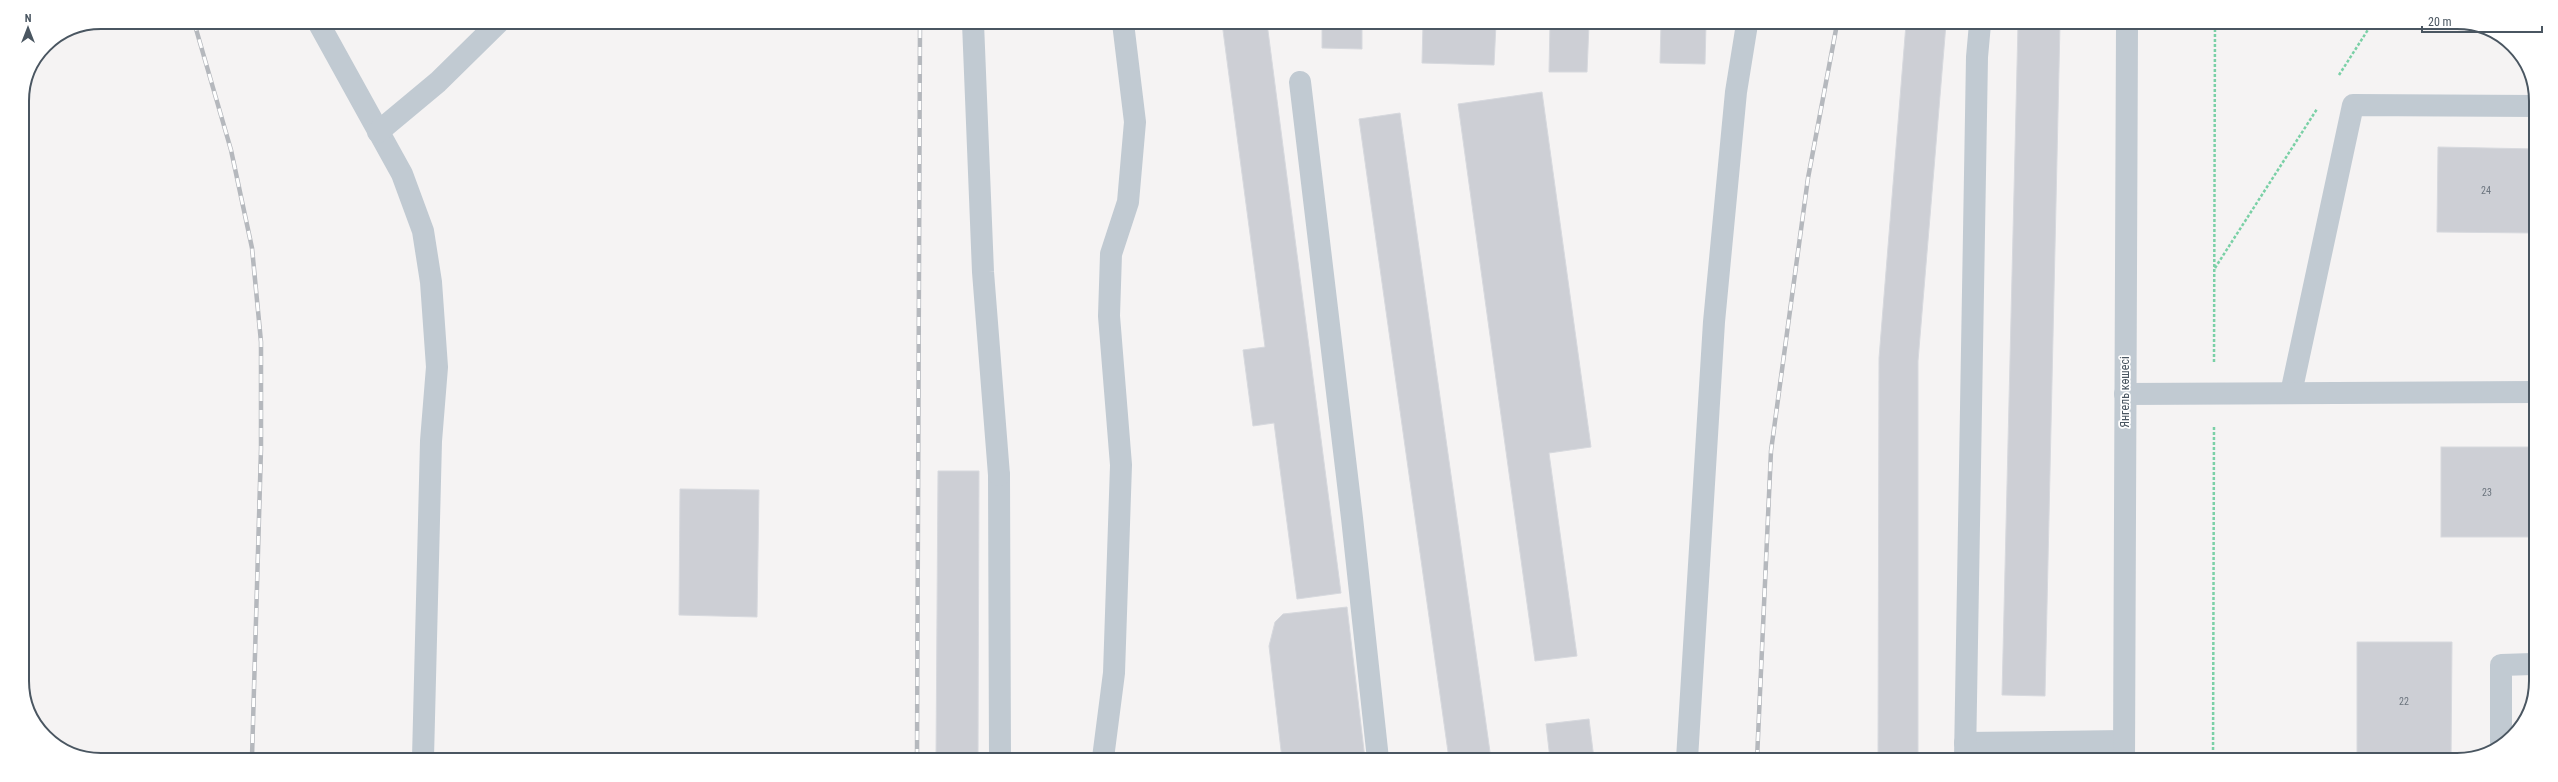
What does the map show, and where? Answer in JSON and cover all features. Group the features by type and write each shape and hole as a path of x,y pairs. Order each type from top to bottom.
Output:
{"street":[{"path":"322,29 402,174 423,231 431,282 437,367 431,442 423,753"},
{"path":"378,132 438,82 492,29"},
{"path":"973,29 983,272 999,475 1000,753"},
{"path":"1104,753 1114,673 1121,466 1109,316 1111,254 1128,202 1135,122 1124,29"},
{"path":"1687,753 1714,322 1736,92 1745,29"},
{"path":"1980,29 1977,57 1965,751 2124,750"},
{"name":"Янгель көшесі","path":"2124,750 2127,29"},
{"path":"1300,82 1352,518 1377,753"},
{"path":"2291,393 2352,105 2529,106"},
{"path":"2125,394 2529,392"},
{"path":"2501,738 2501,665 2529,664"}],"path":[{"path":"2335,81 2368,29"},
{"path":"2215,270 2318,108"}],"building":[{"path":"1223,29 1268,29 1341,593 1297,599 1274,423 1253,426 1243,350 1265,347"},
{"path":"1322,29 1362,29 1362,49 1322,48"},
{"path":"1423,29 1496,29 1494,65 1422,63"},
{"path":"1550,29 1589,29 1587,72 1549,72"},
{"path":"1661,29 1706,29 1705,64 1660,63"},
{"path":"1906,29 1946,29 1918,361 1918,753 1878,753 1879,358"},
{"path":"2018,29 2060,29 2045,696 2002,695"},
{"path":"1542,92 1591,447 1549,453 1577,656 1535,661 1458,104"},
{"path":"1400,113 1490,753 1448,753 1359,119"},
{"path":"2438,147 2529,149 2529,233 2437,232"},
{"path":"2441,447 2529,447 2529,537 2441,537"},
{"path":"938,471 979,471 978,753 936,753"},
{"path":"680,489 759,490 757,617 679,615"},
{"path":"1347,607 1364,753 1281,753 1269,646 1275,622 1283,614"},
{"path":"2357,642 2452,642 2451,753 2357,753"},
{"path":"1589,719 1593,753 1549,753 1546,724"}],"railway":[{"path":"196,29 231,150 252,248 261,342 261,449 252,753"},
{"path":"917,753 920,29"},
{"path":"1757,753 1771,451 1808,178 1836,29"}]}
